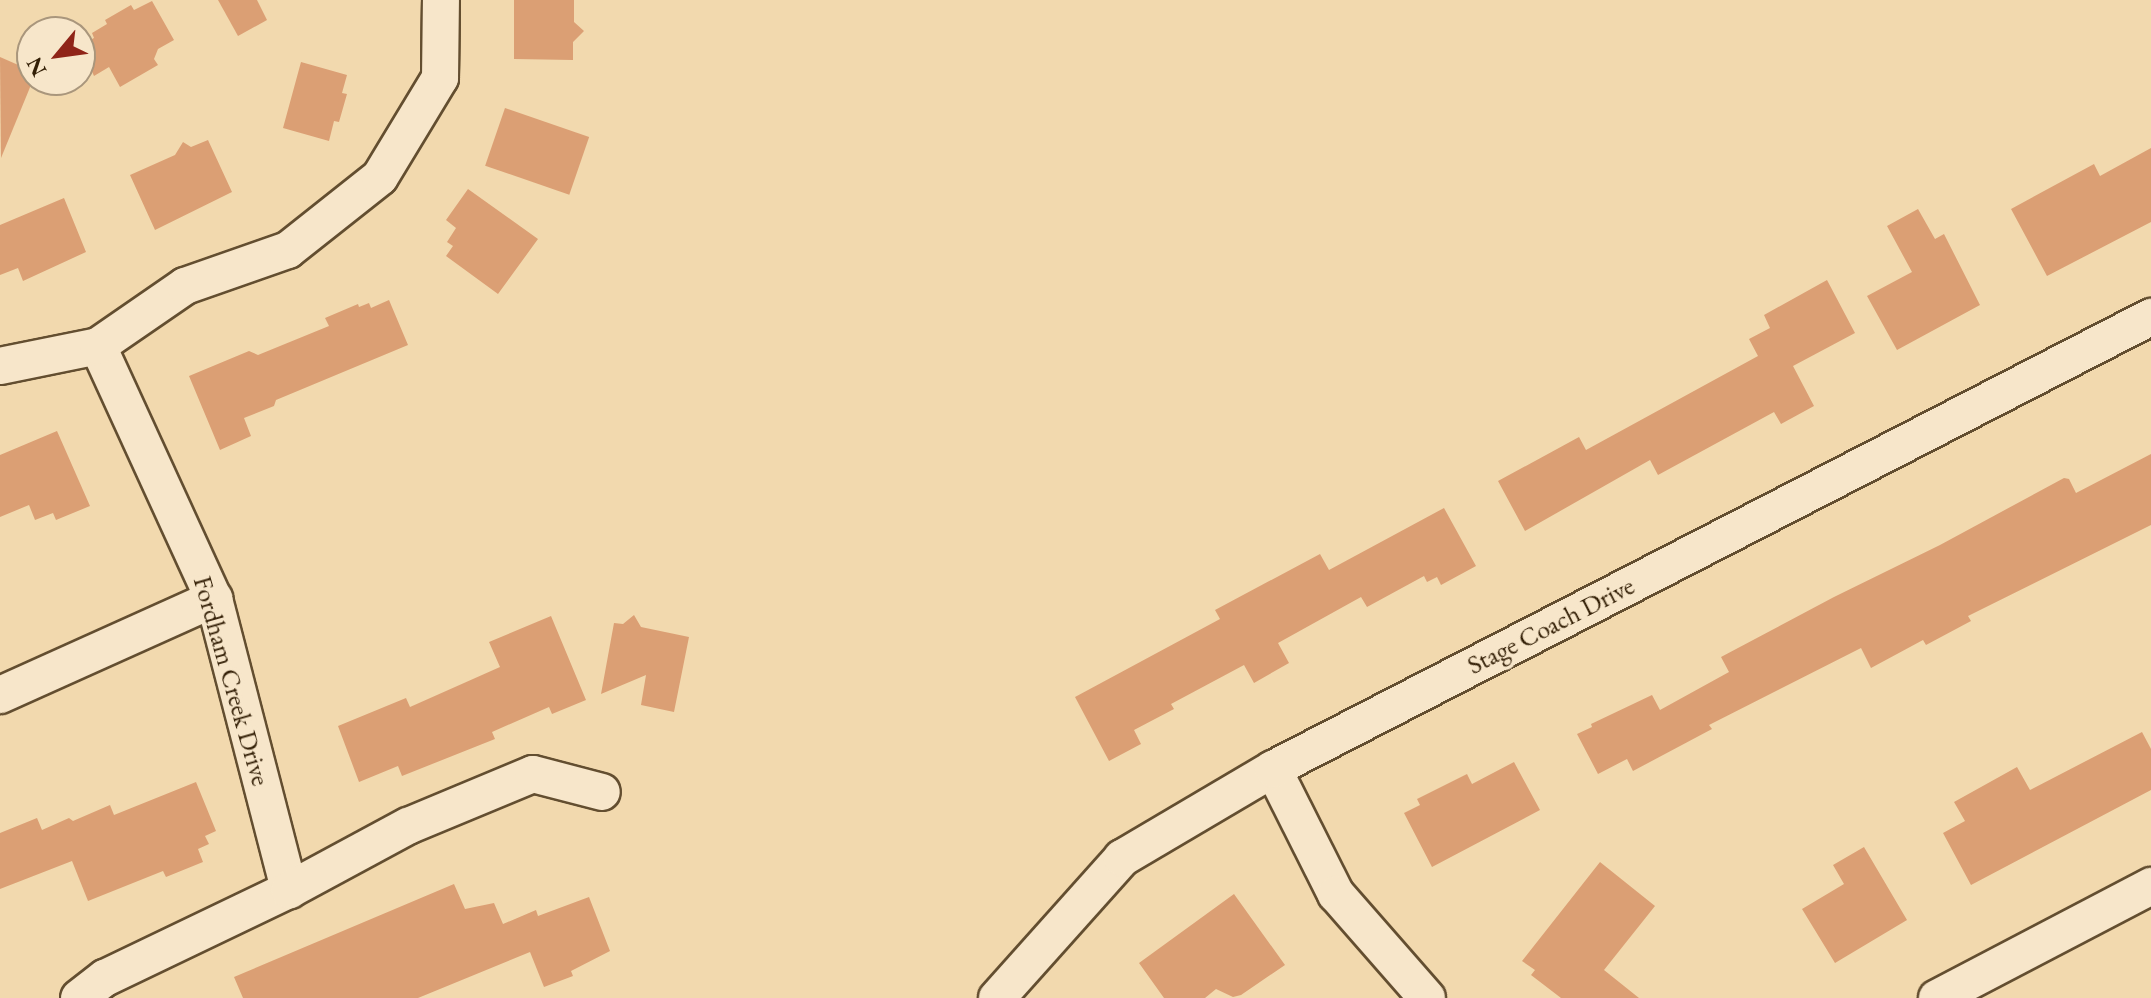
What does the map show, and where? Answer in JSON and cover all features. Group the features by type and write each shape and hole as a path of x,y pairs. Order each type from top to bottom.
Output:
{"street":[{"path":"0,366 98,346 185,286 288,250 380,177 440,78 441,0"},
{"name":"Stage Coach Drive","path":"997,998 1122,858 1273,769 2151,317"},
{"name":"Fordham Creek Drive","path":"98,346 214,599 289,890"},
{"path":"0,695 214,599"},
{"path":"1273,769 1336,894 1427,998"},
{"path":"79,998 105,978 289,890 408,826 533,774 602,792"},
{"path":"1937,998 2151,886"}],"building":[{"path":"218,0 257,0 267,20 238,36"},
{"path":"514,0 574,0 574,22 584,31 573,42 573,60 514,59"},
{"path":"152,1 174,40 158,49 154,59 158,65 120,87 109,67 96,75 96,31 107,24 105,20 131,5 134,10"},
{"path":"0,57 16,64 16,96 26,96 1,158"},
{"path":"301,62 347,75 342,93 347,94 339,122 334,121 329,141 283,128"},
{"path":"505,108 589,137 569,195 485,166"},
{"path":"208,140 232,192 155,230 130,175 175,155 183,142 191,147"},
{"path":"2151,148 2151,222 2047,276 2011,209 2094,164 2100,176"},
{"path":"468,189 538,239 498,294 446,256 453,246 447,242 456,228 446,220"},
{"path":"64,198 86,252 23,281 18,268 0,275 0,225"},
{"path":"1918,209 1935,239 1944,234 1980,305 1897,350 1867,296 1912,272 1887,226"},
{"path":"1827,280 1855,333 1793,366 1814,406 1781,424 1774,412 1658,475 1650,460 1525,531 1498,481 1579,437 1586,450 1758,356 1749,339 1770,328 1764,315"},
{"path":"389,300 408,345 276,400 274,406 244,418 251,436 220,450 189,376 249,351 258,355 329,326 325,318 358,304 359,307 369,303 371,308"},
{"path":"57,431 90,506 56,520 53,513 35,520 29,505 0,517 0,455"},
{"path":"2151,454 2151,525 1968,616 1971,621 1926,645 1923,640 1871,668 1861,648 1709,725 1712,729 1633,771 1627,759 1598,774 1577,734 1592,727 1591,724 1652,695 1660,710 1729,672 1721,657 1834,597 1940,545 2064,478 2069,479 2076,493"},
{"path":"1444,508 1476,566 1441,585 1437,577 1427,582 1424,576 1367,607 1361,597 1278,643 1289,663 1254,683 1244,665 1171,704 1174,709 1134,730 1141,744 1109,761 1075,697 1220,619 1215,610 1320,554 1329,570"},
{"path":"634,615 641,627 689,637 674,712 641,705 646,675 601,694 614,623 623,624"},
{"path":"551,616 586,700 552,714 549,707 492,732 495,739 402,776 398,766 359,782 338,726 406,698 410,707 500,667 489,642"},
{"path":"2142,732 2151,749 2151,790 1971,885 1943,833 1965,821 1954,802 2017,767 2030,790"},
{"path":"1514,762 1540,810 1432,867 1404,813 1420,805 1417,799 1467,774 1472,784"},
{"path":"196,782 216,831 205,836 209,844 198,849 203,862 166,877 163,871 88,901 72,861 0,889 0,833 37,818 42,830 110,805 114,815"},
{"path":"1864,847 1907,920 1835,963 1802,909 1844,884 1833,865"},
{"path":"1600,862 1655,906 1604,970 1639,998 1561,998 1531,975 1535,970 1522,961"},
{"path":"454,884 465,909 494,903 503,924 536,910 538,916 589,897 610,951 571,971 573,976 544,987 530,952 418,998 243,998 234,977"},
{"path":"1234,894 1285,965 1241,995 1233,997 1216,989 1205,998 1164,998 1139,963"}]}
